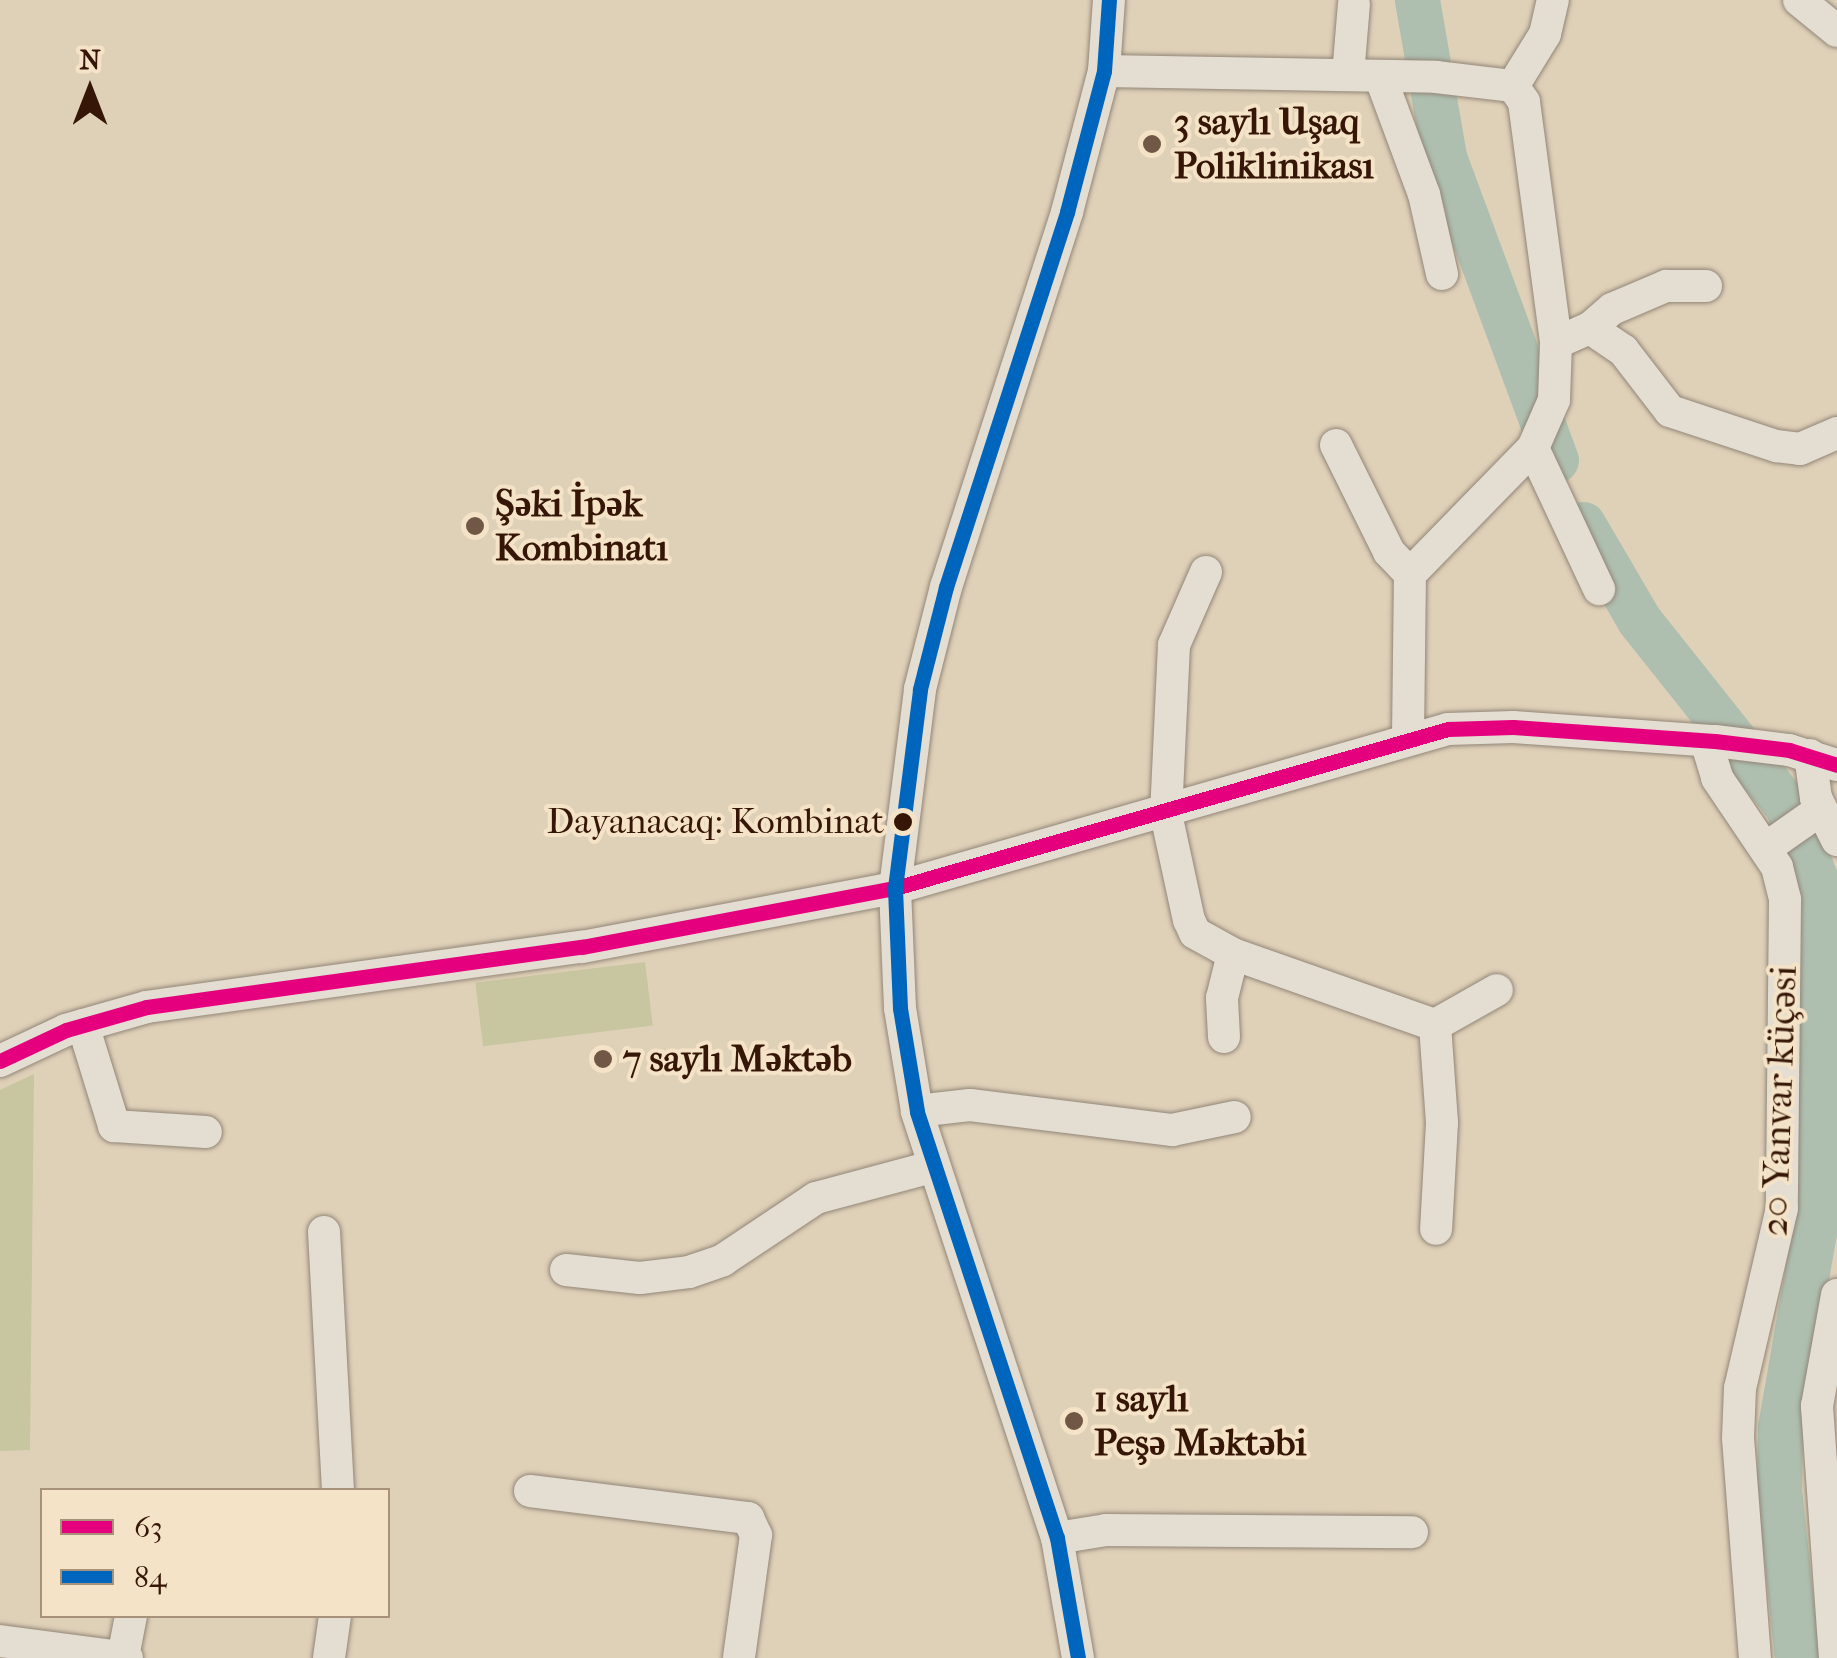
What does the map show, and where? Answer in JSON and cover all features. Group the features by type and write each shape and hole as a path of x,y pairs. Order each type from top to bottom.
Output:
{"street":[{"path":"1513,86 1544,34 1553,0"},
{"path":"1799,0 1837,31"},
{"path":"1078,1658 1057,1538 932,1167 917,1111 900,1008 895,888 904,778 929,652 1068,212 1104,71 1106,2"},
{"path":"1354,4 1394,76 1442,274"},
{"path":"1104,71 1394,76 1513,86"},
{"path":"1408,737 1410,574 1533,448 1554,400 1556,343 1524,102 1513,86"},
{"path":"1556,343 1590,328 1612,309 1666,286 1706,286"},
{"path":"1590,328 1623,350 1670,411 1800,450 1837,434"},
{"path":"1336,445 1389,552 1410,574"},
{"path":"1533,448 1600,589"},
{"path":"1206,572 1174,645 1166,814 1195,932 1233,954 1435,1025 1497,990"},
{"path":"0,1060 83,1025 146,1007 582,947 895,888 1166,814 1408,737 1513,726 1767,747 1824,760 1817,813 1837,840"},
{"name":"20 Yanvar küçəsi","path":"1710,741 1717,778 1773,843 1785,900 1782,1208 1740,1388 1738,1438 1754,1658"},
{"path":"1773,843 1817,813"},
{"path":"1224,1036 1222,998 1233,954"},
{"path":"83,1025 114,1126 206,1132"},
{"path":"1435,1025 1442,1123 1436,1230"},
{"path":"917,1111 970,1105 1172,1130 1236,1117"},
{"path":"566,1270 640,1278 688,1272 723,1260 816,1198 932,1167"},
{"path":"324,1232 338,1488"},
{"path":"1835,1658 1834,1592 1818,1440 1837,1295"},
{"path":"530,1491 748,1518 756,1534 738,1658"},
{"path":"1057,1538 1106,1530 1412,1532"},
{"path":"0,1656 0,1641 125,1657 131,1618"},
{"path":"328,1658 335,1618"}],"green space":[{"path":"645,962 653,1026 483,1046 475,983"},
{"path":"34,1074 30,1450 0,1451 0,1090"}],"waterway":[{"path":"1417,0 1444,157 1556,460"},
{"path":"1583,524 1639,620 1787,806 1824,900 1814,1232 1780,1427 1779,1490 1797,1658"}],"transit line":[{"name":"84","path":"1078,1658 1057,1538 917,1111 900,1008 895,888 920,689 946,587 1067,212 1104,71 1109,0"},
{"name":"63","path":"0,1061 66,1030 147,1007 582,947 895,888 1448,729 1513,727 1715,741 1789,750 1837,765"}],"place":[{"name":"3 saylı Uşaq Poliklinikası","path":"1152,144"},
{"name":"Şəki İpək Kombinatı","path":"475,526"},
{"name":"Dayanacaq: Kombinat","path":"903,822"},
{"name":"7 saylı Məktəb","path":"603,1059"},
{"name":"1 saylı Peşə Məktəbi","path":"1074,1421"}]}
